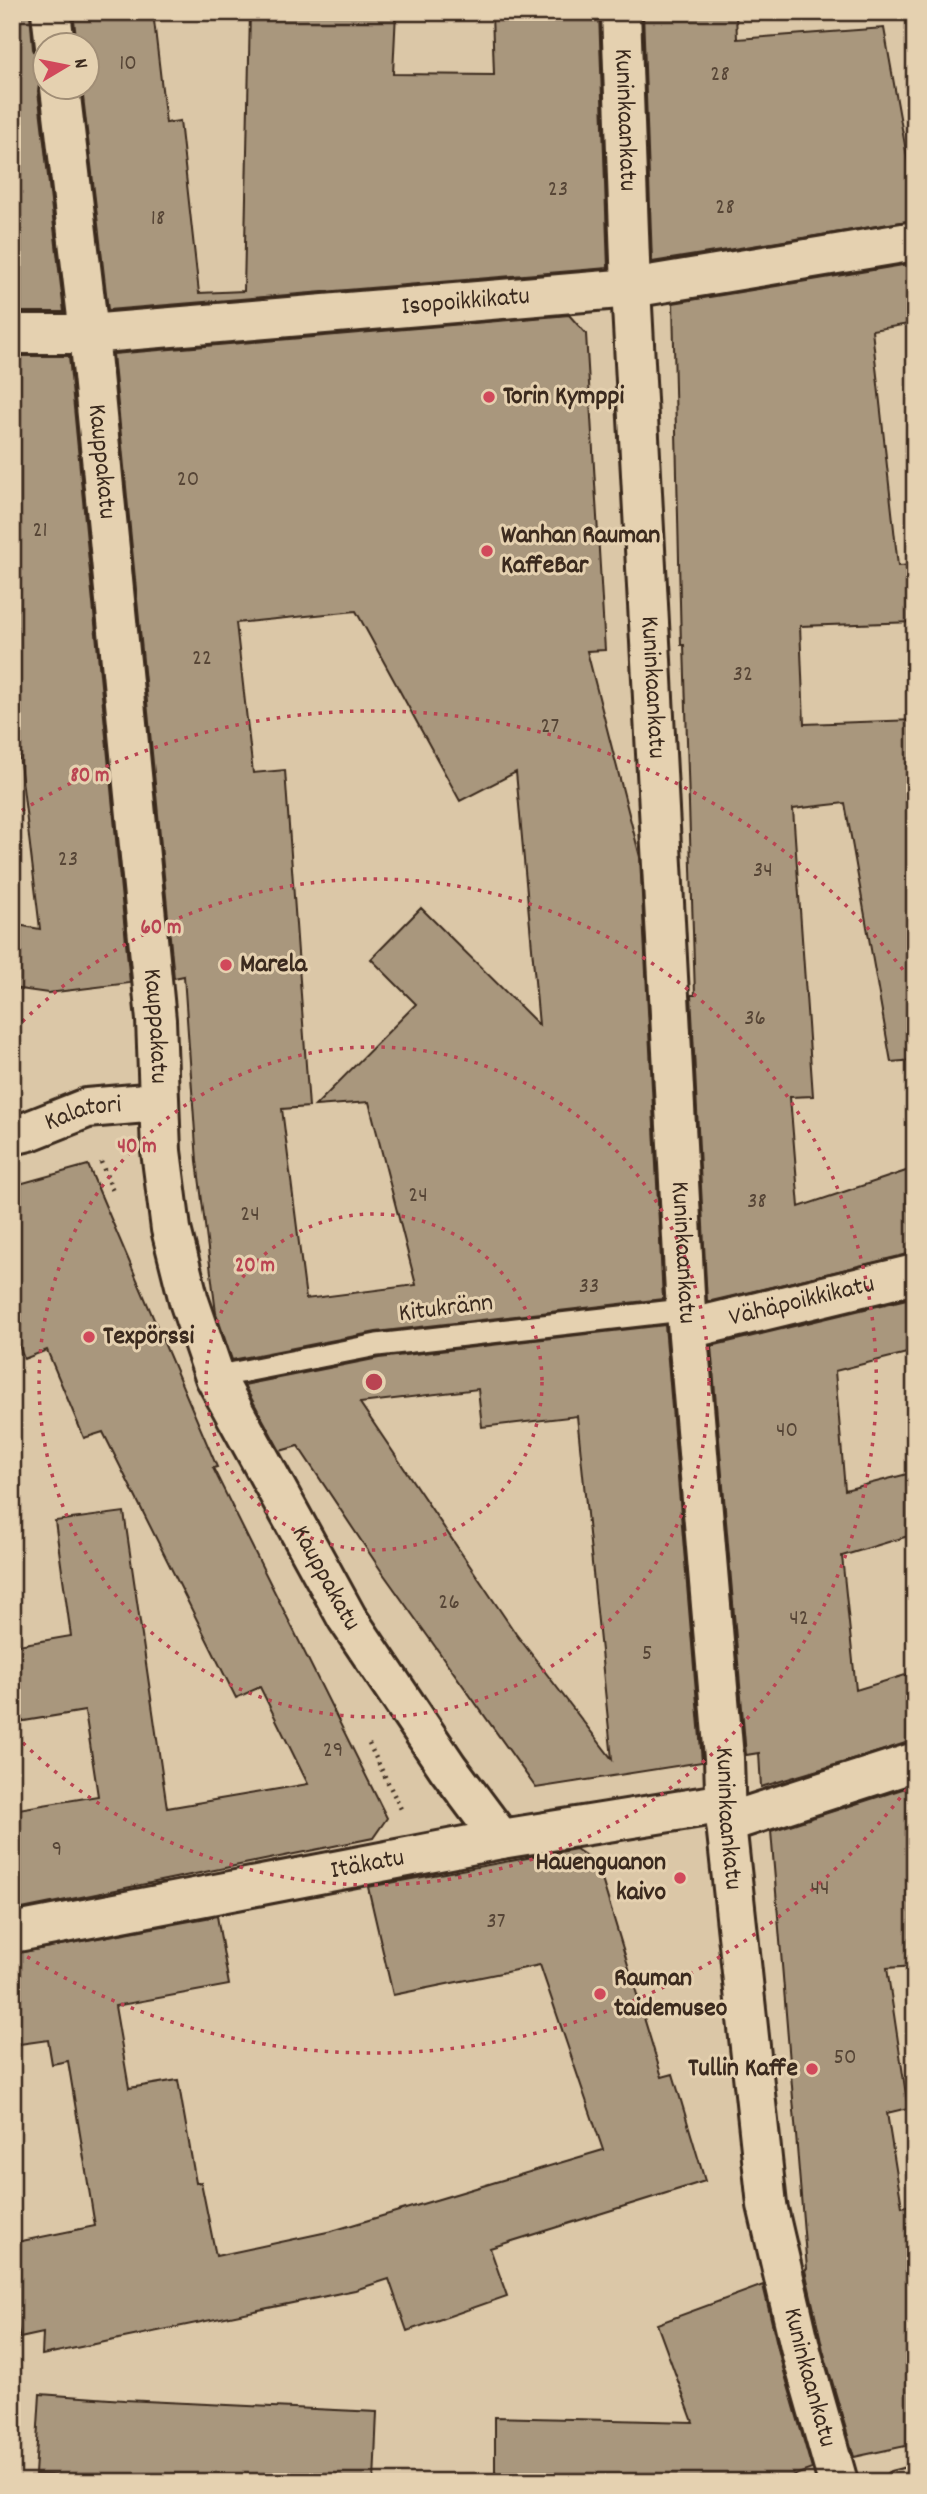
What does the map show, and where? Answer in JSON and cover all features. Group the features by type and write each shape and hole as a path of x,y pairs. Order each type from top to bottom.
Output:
{"street":[{"path":"51,12 53,32"},
{"name":"Kuninkaankatu","path":"621,12 631,288 687,1321 726,1813 766,2205 802,2356 838,2482"},
{"name":"Kauppakatu","path":"62,102 89,334 156,1020 161,1151 171,1229 189,1301 215,1377 347,1618 448,1768 501,1839"},
{"name":"Isopoikkikatu","path":"12,334 89,334 631,288 915,241"},
{"name":"Kalatori","path":"12,1135 87,1108 158,1102"},
{"name":"Vähäpoikkikatu","path":"687,1321 915,1274"},
{"name":"Itäkatu","path":"12,1933 501,1839 726,1813 915,1762"}],"lane":[{"name":"Kitukränn","path":"215,1377 377,1345 674,1311 687,1321"},
{"path":"895,2482 915,2477"}],"building":[{"path":"12,12 30,12 32,102 39,102 64,312 12,312"},
{"path":"73,12 153,12 166,123 180,121 199,293 244,291 250,12 396,12 393,74 494,75 492,12 599,12 608,268 108,310 84,102 102,102 102,32 75,32"},
{"path":"643,12 736,12 737,39 884,28 915,201 915,220 652,262"},
{"path":"915,263 915,323 872,330 898,566 915,565 915,622 800,626 804,724 915,720 915,1060 891,1062 845,803 793,809 813,1096 790,1097 799,1207 915,1168 915,1253 707,1302 691,995 695,995 684,645 681,645 673,303"},
{"path":"569,315 586,334 605,650 587,651 640,857 663,1299 376,1332 232,1360 216,1313 197,1161 184,976 174,978 113,354","holes":["356,611 460,801 516,772 539,1025 421,908 371,959 416,1004 315,1106 369,1102 416,1285 306,1299 282,1109 309,1107 285,770 253,773 236,623"]},
{"path":"12,356 69,356 130,983 48,993 12,988 12,924 40,929 12,696"},
{"path":"88,1165 217,1467 213,1468 387,1818 373,1838 12,1911 12,1810 98,1796 85,1711 12,1723 12,1646 71,1636 55,1521 124,1512 167,1808 308,1784 260,1687 236,1698 103,1432 84,1438 47,1350 24,1359 12,1325 12,1186"},
{"path":"915,1297 915,1351 835,1371 845,1490 915,1472 915,1534 842,1556 856,1690 915,1672 915,1741 761,1787 759,1753 746,1755 711,1346"},
{"path":"665,1325 702,1762 536,1788 382,1572 298,1446 280,1451 244,1385 379,1358","holes":["478,1389 482,1427 577,1416 612,1759 516,1634 360,1403"]},
{"path":"915,1785 915,1966 887,1968 908,2108 887,2113 902,2207 915,2204 915,2444 854,2457 823,2350 805,2270 771,1831"},
{"path":"576,1849 597,1863 662,2077 673,2074 705,2181 490,2248 507,2296 407,2331 389,2279 355,2290 42,2355 43,2333 20,2338 12,2302 12,2243 95,2226 68,2061 52,2064 48,2040 12,2045 12,1954 217,1916 229,1985 115,2006 129,2088 178,2080 196,2183 201,2182 216,2256 332,2231 603,2150 540,1965 393,1995 368,1887"},
{"path":"763,2285 781,2361 812,2469 776,2482 495,2482 495,2417 693,2422 657,2324"},
{"path":"40,2394 377,2412 374,2482 201,2477 201,2482 163,2482 35,2474"}],"place":[{"name":"Torin Kymppi","path":"489,397"},
{"name":"Wanhan Rauman KaffeBar","path":"487,551"},
{"name":"Marela","path":"226,965"},
{"name":"Texpörssi","path":"89,1337"},
{"name":"Hauenguanon kaivo","path":"680,1878"},
{"name":"Rauman taidemuseo","path":"600,1994"},
{"name":"Tullin Kaffe","path":"812,2069"}]}
